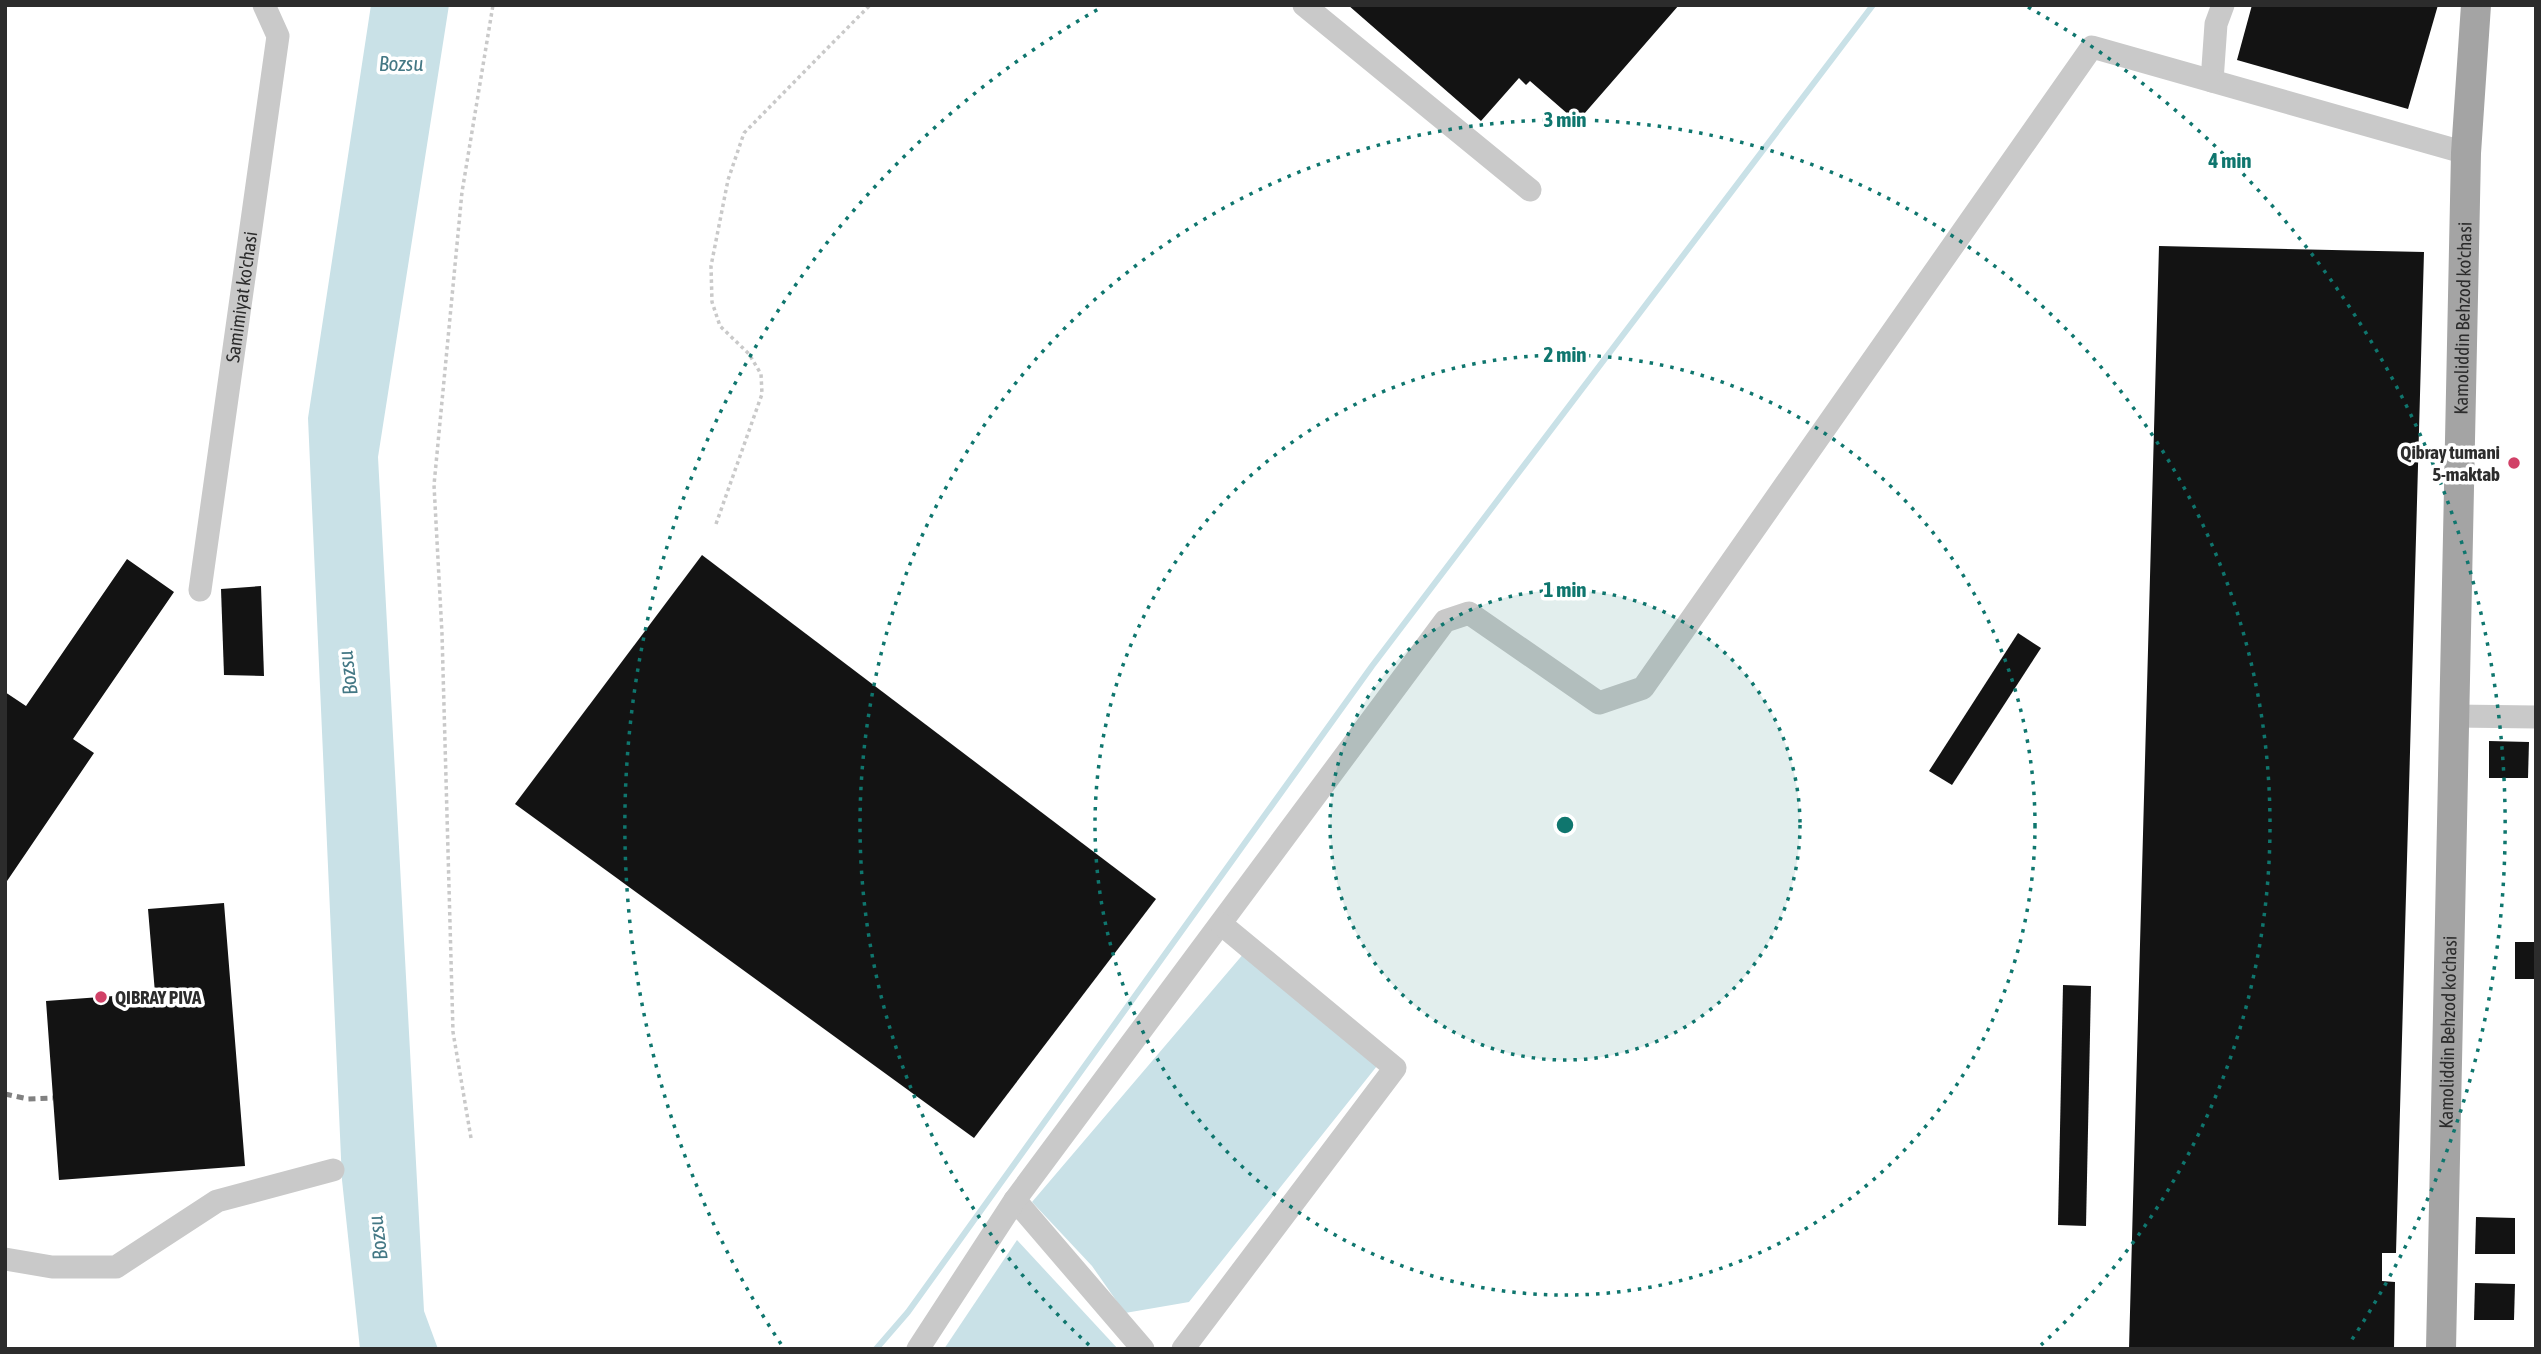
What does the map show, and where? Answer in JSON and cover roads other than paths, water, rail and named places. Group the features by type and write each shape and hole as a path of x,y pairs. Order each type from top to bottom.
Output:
{"main road":[{"name":"Kamoliddin Behzod ko'chasi","path":"2441,1349 2466,153 2476,5"}],"street":[{"name":"Samimiyat ko'chasi","path":"200,590 278,36 264,5"},
{"path":"1304,5 1530,190"},
{"path":"2211,81 2216,24 2223,5"},
{"path":"918,1349 1015,1200 1445,621 1469,613 1599,704 1643,688 2092,47 2466,153"},
{"path":"2454,716 2536,716"},
{"path":"1183,1349 1395,1068 1221,924"},
{"path":"5,1259 52,1267 116,1267 217,1201 332,1170"},
{"path":"1015,1200 1143,1349"}],"water":[{"name":"Bozsu","path":"371,5 449,5 378,457 424,1311 438,1349 360,1349 342,1180 308,418"},
{"path":"1245,952 1377,1066 1189,1302 1125,1313 1092,1266 1032,1202"},
{"path":"1017,1240 1118,1349 944,1349"}],"waterway":[{"path":"876,1349 908,1312 1372,666 1873,5"}],"railway":[{"path":"5,1094 28,1099 53,1098"}],"place":[{"name":"Qibray tumani 5-maktab","path":"2514,463"},
{"name":"QIBRAY PIVA","path":"101,997"}]}
